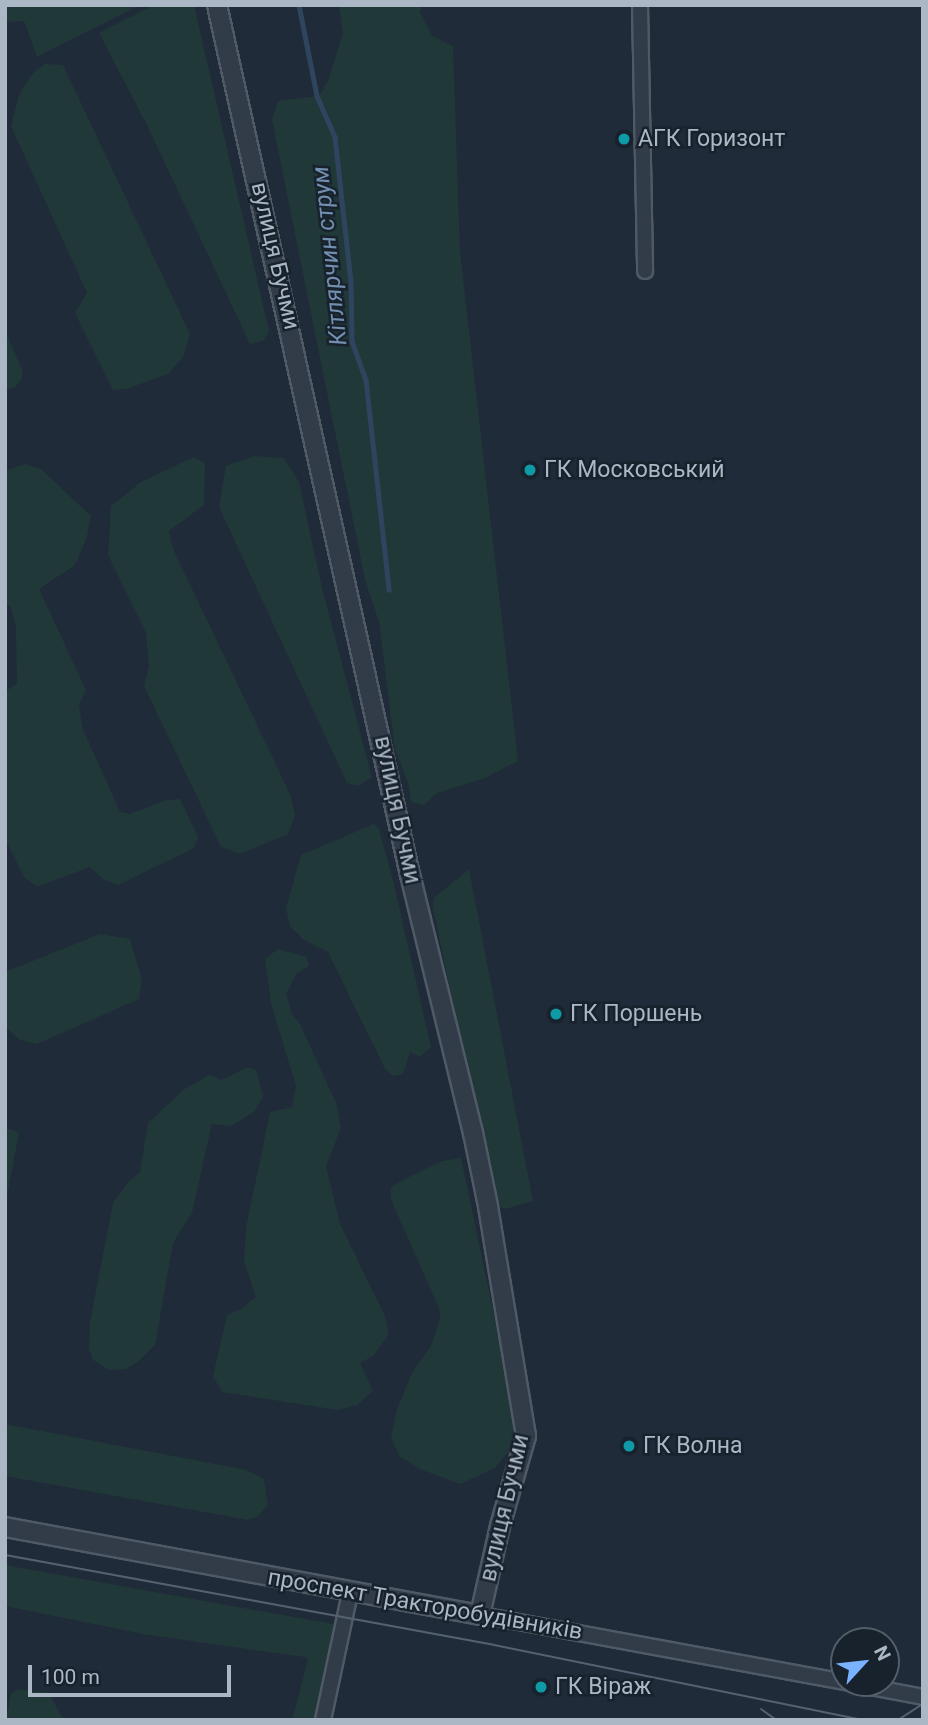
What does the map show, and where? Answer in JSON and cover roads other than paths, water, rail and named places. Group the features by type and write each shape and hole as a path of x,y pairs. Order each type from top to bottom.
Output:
{"street":[{"name":"вулиця Бучми","path":"217,5 410,875 472,1133 526,1436 500,1526 480,1615"},
{"path":"640,5 645,271"},
{"name":"проспект Тракторобудівників","path":"5,1527 830,1680"},
{"path":"323,1720 350,1593"},
{"name":"проспект Тракторобудівників","path":"900,1693 923,1697"}],"waterway":[{"name":"Кітлярчин струм","path":"299,5 317,96 335,137 351,282 352,341 366,380 389,590"}],"tram line":[{"path":"5,1555 494,1645 861,1720"},
{"path":"898,1720 923,1704"},
{"path":"761,1709 776,1720"}],"place":[{"name":"АГК Горизонт","path":"624,139"},
{"name":"ГК Московський","path":"530,470"},
{"name":"ГК Поршень","path":"556,1014"},
{"name":"ГК Волна","path":"629,1446"},
{"name":"ГК Віраж","path":"541,1687"}]}
